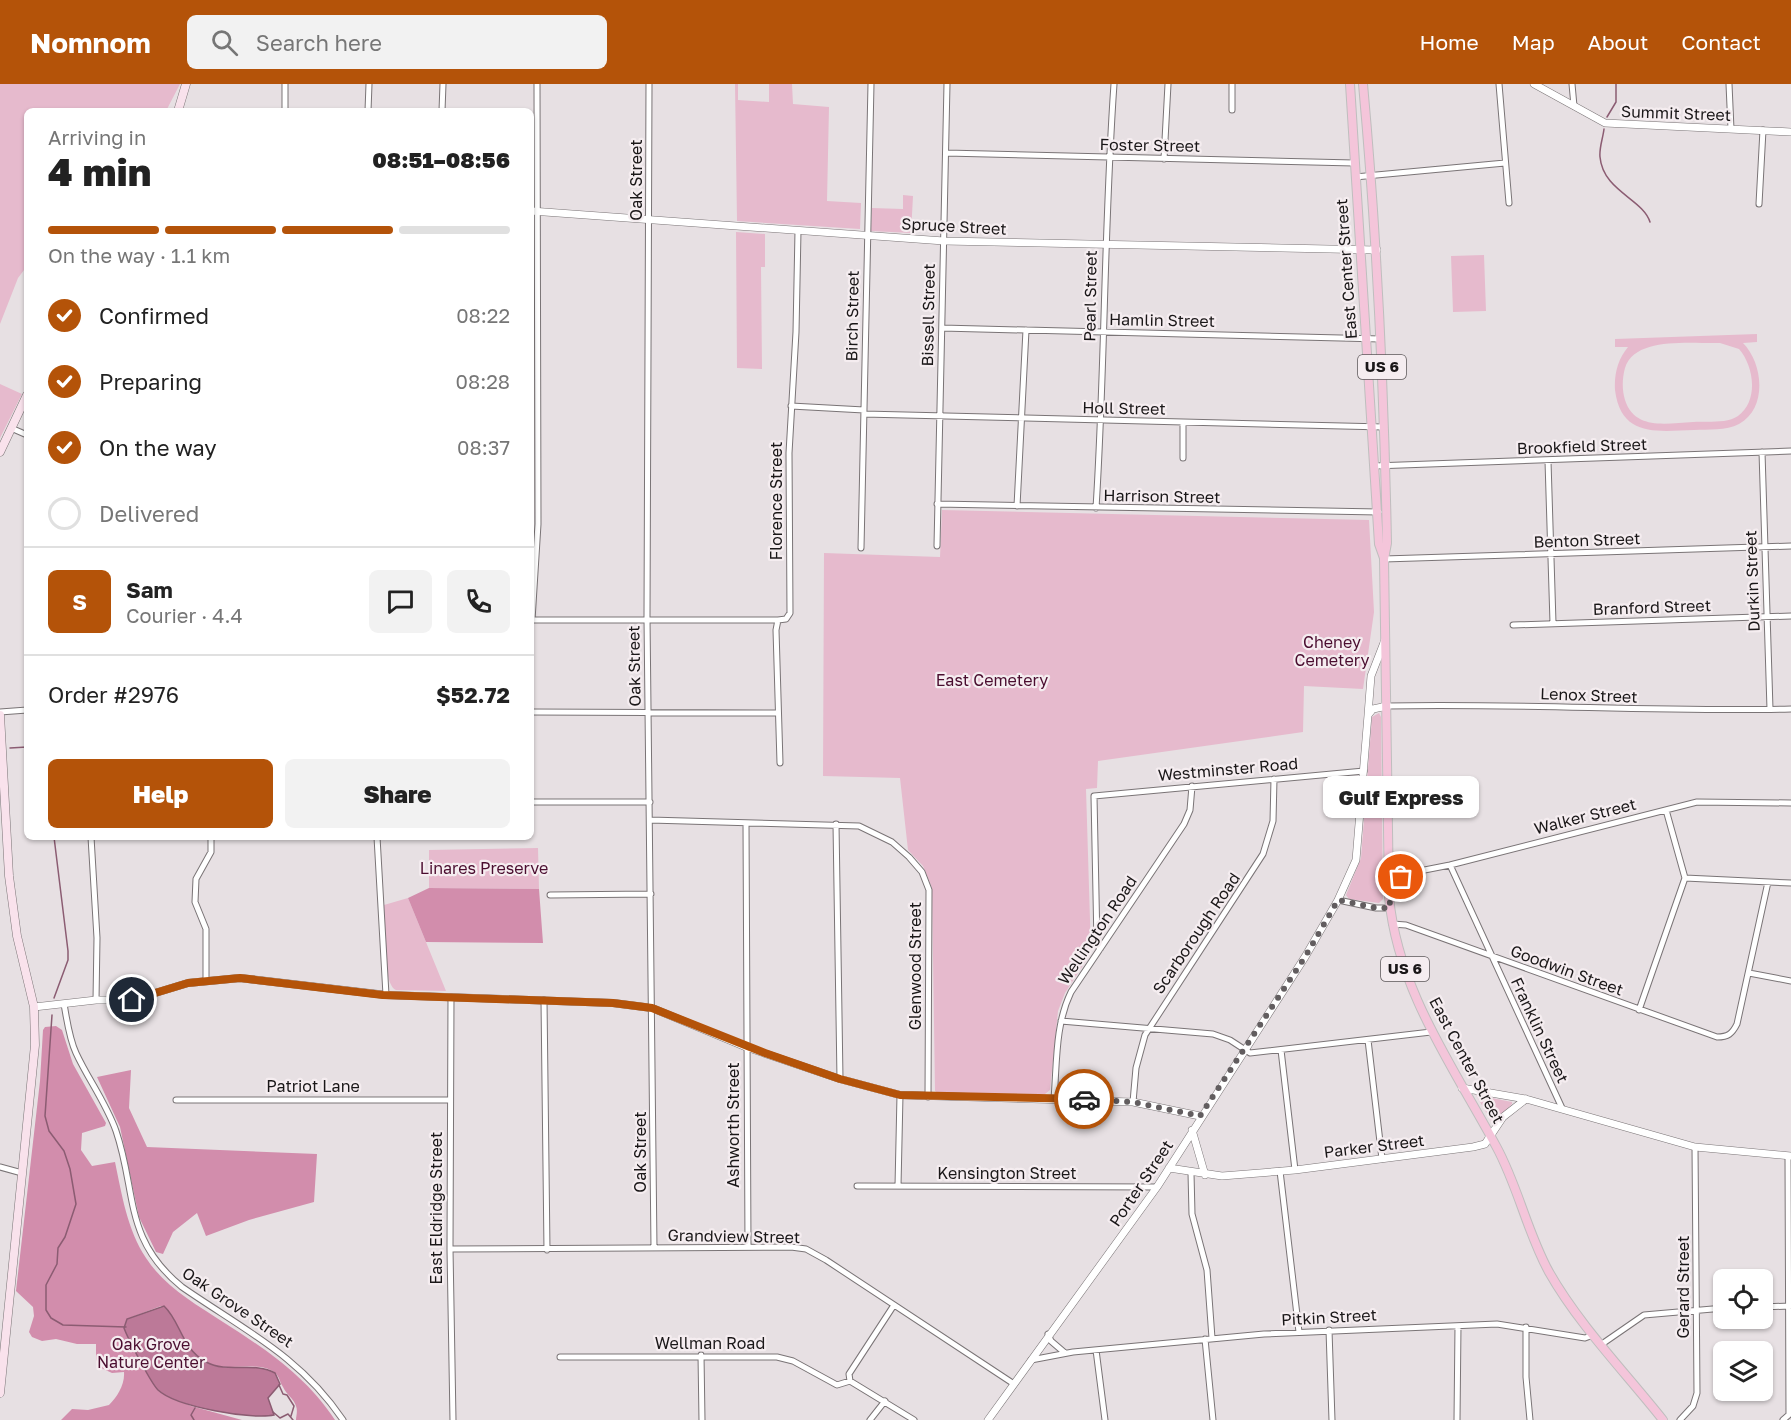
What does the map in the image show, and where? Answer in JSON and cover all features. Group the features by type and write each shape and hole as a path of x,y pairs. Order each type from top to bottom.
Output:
{"main road":[{"path":"179,108 186,84"},
{"name":"East Center Street","path":"1350,84 1374,466 1387,543 1384,559 1389,877 1392,924 1400,957 1431,1032 1491,1137 1549,1272 1594,1334 1663,1420"},
{"name":"East Center Street","path":"1363,84 1377,250 1381,339 1386,466 1382,512"},
{"path":"0,452 24,401"},
{"path":"0,713 9,876 17,936 34,1007 34,1063 0,1393"}],"street":[{"path":"285,84 285,108"},
{"path":"368,108 369,84"},
{"path":"442,108 443,84"},
{"path":"534,579 538,524 534,212 537,84"},
{"name":"Oak Street","path":"649,84 647,618 654,1248"},
{"name":"Birch Street","path":"861,548 870,84"},
{"name":"Bissell Street","path":"937,546 947,84"},
{"name":"Pearl Street","path":"1096,508 1101,421 1105,245 1114,84"},
{"path":"1164,159 1168,84"},
{"path":"1232,84 1232,110"},
{"path":"1499,84 1509,203"},
{"name":"Summit Street","path":"1534,84 1574,108 1607,123 1791,132"},
{"path":"1572,84 1574,108"},
{"path":"1729,84 1731,129"},
{"path":"1759,204 1763,130"},
{"name":"Foster Street","path":"946,153 1354,163"},
{"path":"1355,177 1505,163"},
{"name":"Spruce Street","path":"534,212 944,241 1377,250"},
{"name":"Florence Street","path":"780,763 778,620 786,619 790,613 789,453 796,332 798,231"},
{"name":"Hamlin Street","path":"942,328 1381,339"},
{"path":"1017,506 1026,330"},
{"name":"Holl Street","path":"791,406 939,416 1384,427"},
{"path":"1182,458 1183,423"},
{"path":"11,428 24,434"},
{"name":"Durkin Street","path":"1762,452 1770,709"},
{"name":"Brookfield Street","path":"1374,466 1791,452"},
{"path":"1548,461 1553,623"},
{"name":"Harrison Street","path":"938,504 1382,512"},
{"name":"Benton Street","path":"1384,559 1791,546"},
{"name":"Branford Street","path":"1513,625 1791,616"},
{"path":"534,620 647,618 778,620"},
{"name":"Porter Street","path":"988,1420 1048,1334 1156,1188 1200,1116 1305,957 1338,900 1356,860 1374,666 1386,637"},
{"name":"Lenox Street","path":"1387,706 1444,705 1693,711 1791,709"},
{"path":"1368,715 1373,709 1387,706"},
{"path":"0,713 24,710"},
{"path":"534,712 778,713"},
{"name":"Westminster Road","path":"1100,949 1097,944 1094,796 1364,771"},
{"name":"Scarborough Road","path":"1133,1102 1136,1068 1149,1028 1263,854 1273,821 1274,779"},
{"name":"Wellington Road","path":"1054,1099 1061,1021 1071,992 1184,824 1190,810 1192,786"},
{"path":"534,802 650,802"},
{"name":"Walker Street","path":"1389,877 1450,865 1697,802 1791,803"},
{"path":"1639,1010 1685,878 1666,810"},
{"name":"Glenwood Street","path":"650,820 859,826 892,842 922,872 929,890 928,1097"},
{"name":"Ashworth Street","path":"746,823 747,1246"},
{"path":"836,824 840,1079"},
{"path":"91,840 97,938 96,1000"},
{"path":"206,980 206,929 195,902 196,879 211,852 211,840"},
{"path":"377,840 386,995"},
{"name":"Franklin Street","path":"1450,865 1562,1108"},
{"path":"0,877 9,876"},
{"path":"1685,878 1791,883"},
{"path":"1768,882 1749,973 1791,981"},
{"path":"550,895 651,894"},
{"path":"1338,900 1376,908 1390,908"},
{"name":"Goodwin Street","path":"1392,924 1406,925 1717,1037 1733,1033 1749,973"},
{"path":"34,1007 96,1000 132,1000 206,980 261,979 386,995 613,1003 652,1008 746,1047 840,1079 900,1095 1133,1102 1200,1116"},
{"name":"East Eldridge Street","path":"451,997 449,1100 453,1420"},
{"path":"544,999 547,1250"},
{"name":"Oak Grove Street","path":"64,1004 75,1051 116,1132 135,1219 153,1258 166,1274 182,1287 301,1368 327,1396 343,1420"},
{"path":"1061,1021 1213,1034 1230,1040 1250,1053 1431,1032"},
{"path":"1368,1040 1382,1159"},
{"path":"1281,1050 1295,1170"},
{"path":"1462,1088 1562,1108 1695,1147 1790,1156 1790,1413 1783,1420"},
{"path":"898,1186 900,1095"},
{"path":"1491,1137 1503,1116 1526,1099"},
{"name":"Patriot Lane","path":"176,1100 449,1100"},
{"path":"1192,1130 1205,1175"},
{"name":"Parker Street","path":"1169,1168 1205,1175 1295,1170 1473,1147 1485,1144 1491,1137"},
{"name":"Gerard Street","path":"1680,1420 1693,1406 1697,1393 1695,1147"},
{"path":"0,1167 22,1173"},
{"path":"1280,1171 1299,1332"},
{"path":"1191,1173 1192,1214 1208,1270 1212,1338"},
{"name":"Kensington Street","path":"857,1186 1156,1188"},
{"name":"Grandview Street","path":"450,1250 747,1246 806,1249 1014,1384"},
{"path":"850,1381 849,1374 894,1305"},
{"path":"1773,1307 1790,1306"},
{"path":"1602,1344 1644,1315 1713,1308"},
{"name":"Pitkin Street","path":"1031,1360 1065,1353 1212,1338 1329,1330 1497,1324 1585,1338 1594,1334"},
{"path":"1457,1420 1458,1326"},
{"path":"1526,1327 1526,1377 1530,1420"},
{"path":"1329,1330 1332,1420"},
{"path":"1048,1334 1051,1341 1065,1353"},
{"path":"1205,1339 1213,1420"},
{"path":"1096,1350 1105,1420"},
{"path":"701,1355 702,1420"},
{"name":"Wellman Road","path":"560,1357 701,1355 777,1357 793,1361 837,1385 850,1381 914,1420"},
{"path":"870,1420 885,1401"}],"green space":[{"path":"0,84 180,84 168,108 24,108 24,270 18,278 0,324"},
{"path":"735,84 738,84 738,100 769,102 769,84 792,84 793,104 829,107 827,201 861,203 860,229 737,221"},
{"path":"903,195 913,196 911,233 871,231 872,208 903,209"},
{"path":"736,232 765,234 765,267 761,267 762,369 737,368"},
{"path":"1484,255 1486,311 1453,312 1451,256"},
{"path":"1757,334 1757,342 1743,343 1755,362 1758,373 1758,397 1755,407 1739,424 1723,429 1667,431 1643,428 1633,424 1625,417 1619,406 1615,390 1617,367 1628,347 1615,347 1615,339","holes":["1680,343 1720,343 1739,349 1751,374 1752,393 1745,410 1733,419 1663,424 1644,421 1630,410 1623,392 1624,372 1631,358 1640,351 1652,346"]},
{"path":"0,384 22,394 0,438"},
{"name":"East Cemetery","path":"942,510 1369,520 1374,612 1363,689 1304,686 1303,732 1098,761 1097,788 1086,789 1091,953 1065,993 1058,1011 1050,1090 1045,1094 938,1093 935,1091 932,888 923,866 908,850 900,778 823,776 824,553 940,557"},
{"path":"1379,713 1381,717 1383,899 1379,903 1349,899 1346,895 1361,858 1372,717"},
{"name":"Linares Preserve","path":"538,848 539,889 429,888 429,850"},
{"path":"408,898 446,991 396,990 388,977 384,905"},
{"path":"1476,1095 1512,1102 1512,1104 1493,1124"}],"shaded area":[{"path":"429,888 539,889 543,943 426,942 408,898"},
{"name":"Oak Grove Nature Center","path":"56,1026 62,1030 73,1064 106,1123 105,1126 82,1133 81,1150 92,1166 115,1162 130,1224 146,1258 162,1278 181,1294 285,1365 324,1404 335,1420 296,1420 295,1403 284,1390 277,1375 271,1370 218,1366 202,1360 184,1340 167,1309 161,1306 127,1319 124,1328 160,1392 191,1406 242,1420 61,1420 72,1409 88,1410 109,1405 120,1390 124,1372 112,1373 99,1367 96,1359 96,1344 77,1344 56,1339 42,1341 32,1337 29,1332 34,1316 33,1307 16,1291 40,1081 43,1030 45,1027"},
{"path":"131,1070 129,1108 147,1147 317,1154 314,1202 249,1220 206,1236 197,1213 173,1232 163,1254 156,1252 139,1217 120,1127 97,1077"},
{"path":"164,1306 170,1312 191,1350 206,1362 223,1367 258,1368 275,1373 280,1384 268,1398 274,1415 250,1416 215,1411 181,1402 158,1390 124,1328 127,1319"}],"waterway":[{"path":"1607,117 1616,102 1616,84"},
{"path":"1604,129 1600,154 1603,169 1615,186 1640,207 1650,222"},
{"path":"10,748 24,747"},
{"path":"54,840 68,960 54,998"},
{"path":"52,1015 45,1116 49,1131 64,1151 70,1169 76,1204 65,1237 58,1248 57,1264 46,1285 46,1310 51,1318 63,1325 126,1327"},
{"path":"279,1385 283,1394 287,1395 294,1406 291,1416"},
{"path":"194,1420 191,1415 195,1408"},
{"path":"273,1412 280,1418 288,1414 293,1420"}],"way so far":[{"path":"1084,1099 1133,1102 1200,1116 1305,957 1338,900 1376,908 1390,908 1389,877 1401,877"}],"place":[{"name":"Gulf Express","path":"1401,877"}],"route":[{"path":"132,1000 188,983 240,978 383,995 544,999 635,1005 652,1008 746,1047 840,1079 900,1095 933,1098 1084,1099"}],"park label":[{"name":"Cheney Cemetery","path":"1332,651"}]}
